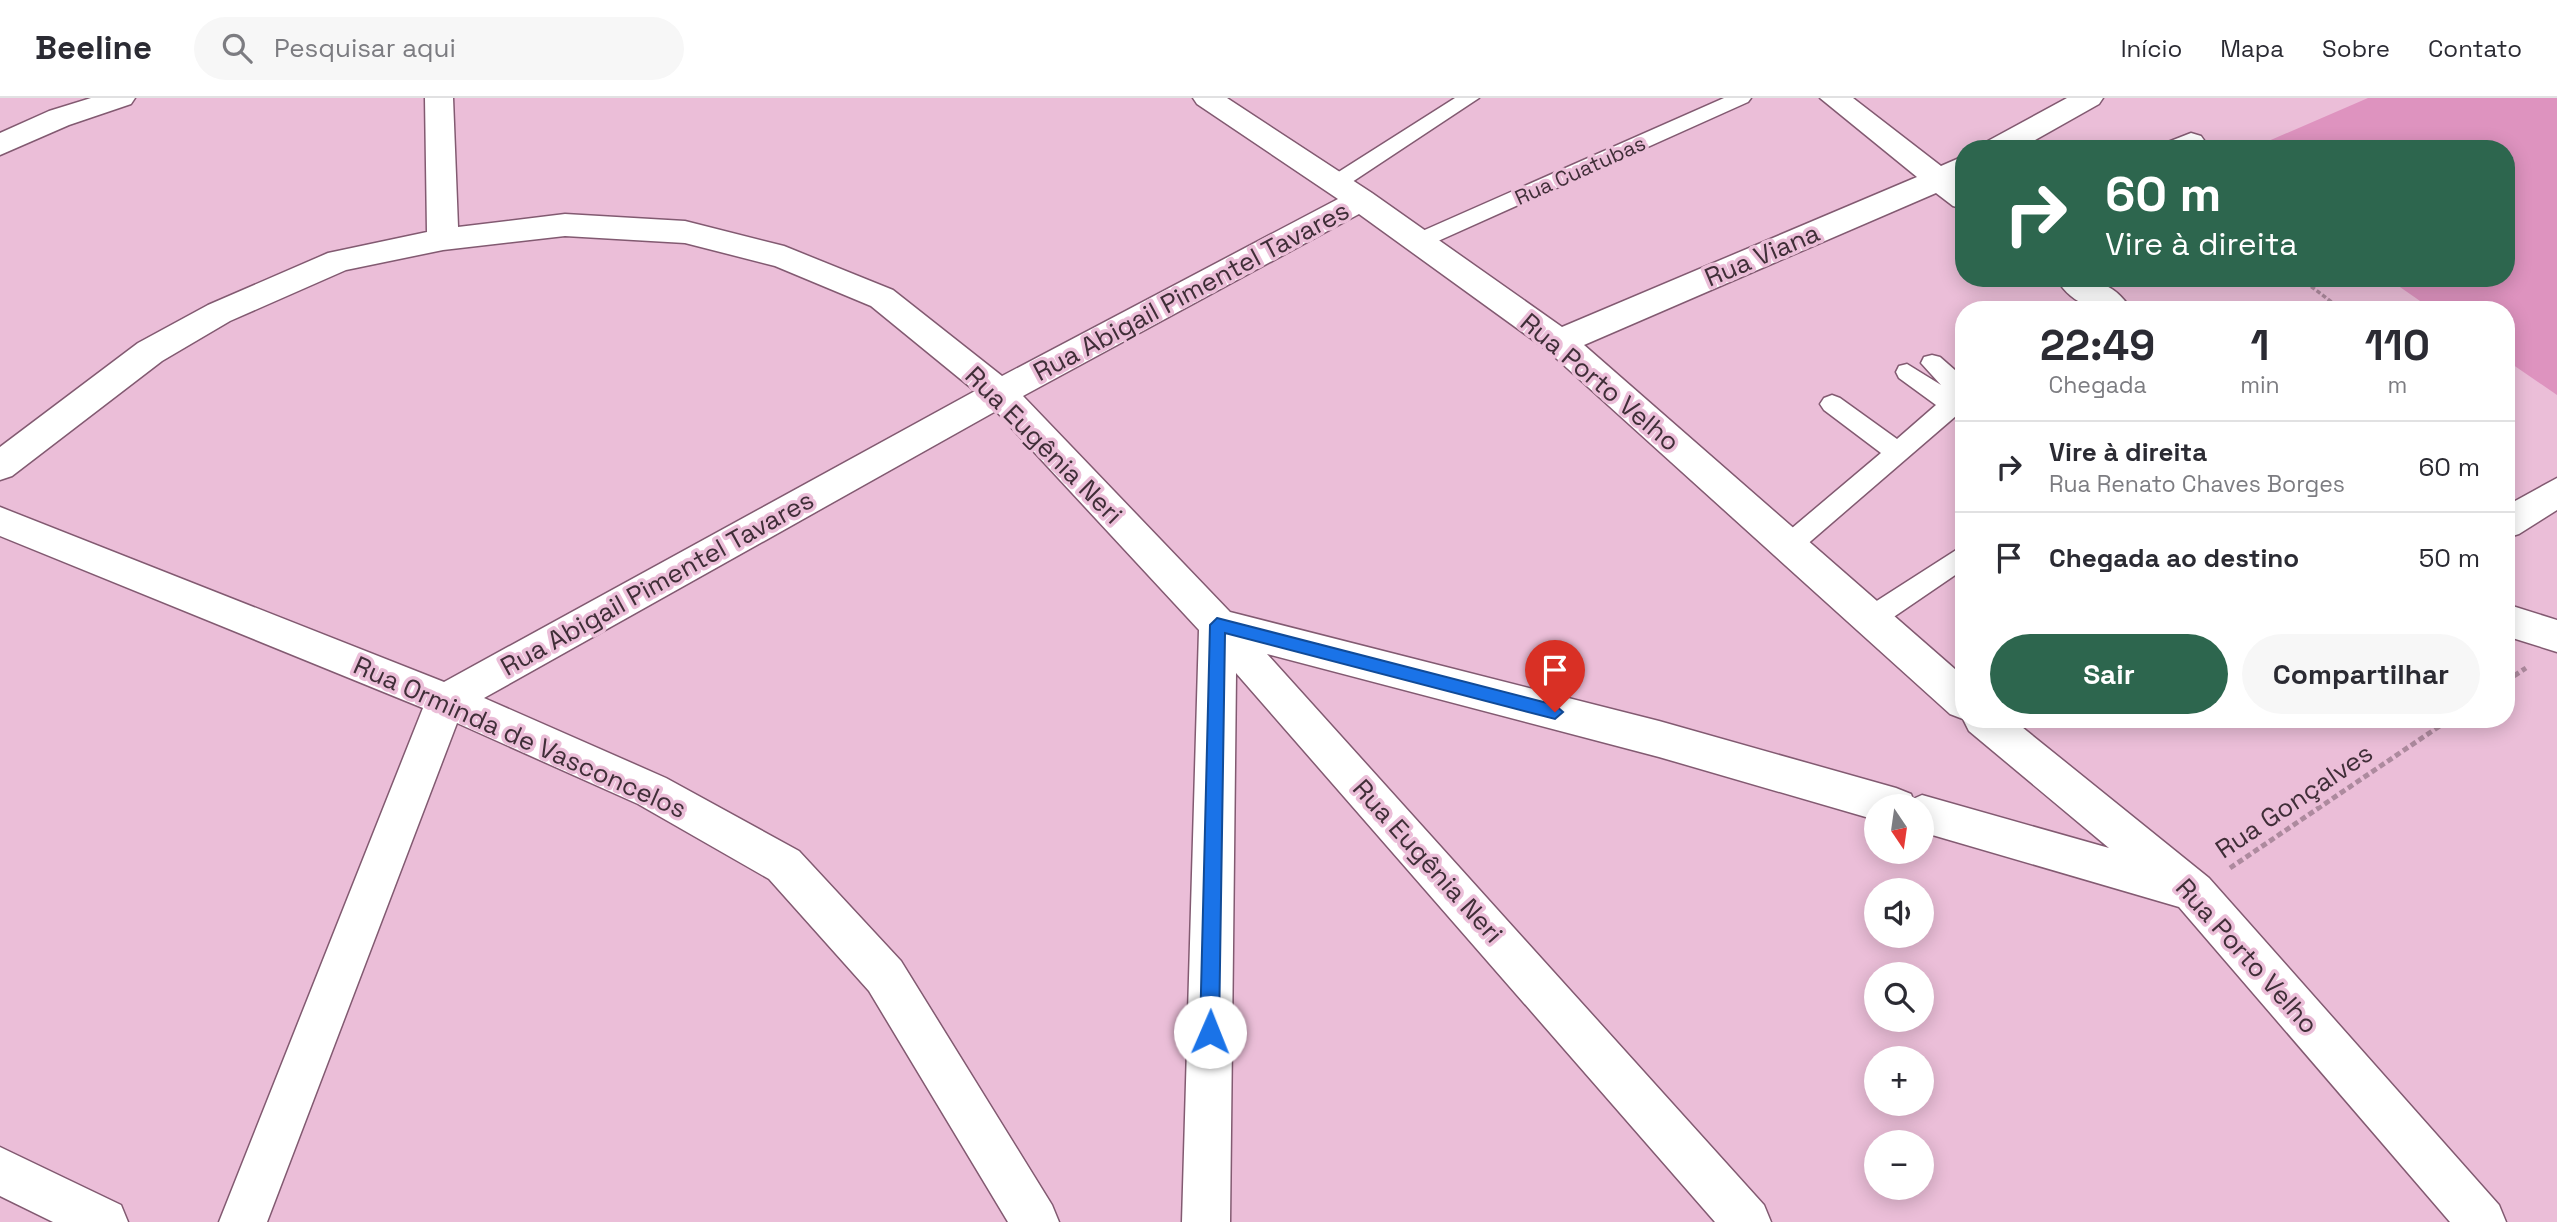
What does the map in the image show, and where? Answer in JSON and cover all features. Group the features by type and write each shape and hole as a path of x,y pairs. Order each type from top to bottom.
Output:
{"street":[{"path":"0,145 59,118 121,98"},
{"path":"439,98 443,239"},
{"name":"Rua Porto Velho","path":"1208,98 1419,241 1559,342 1955,694"},
{"path":"1834,98 1951,173"},
{"path":"2013,140 2090,98"},
{"name":"Rua Viana","path":"1559,342 1951,173"},
{"name":"Rua Abigail Pimentel Tavares","path":"446,700 1000,393 1348,192"},
{"name":"Rua Eugênia Neri","path":"0,466 150,352 219,313 340,261 443,239 565,225 685,232 784,257 882,298 1000,393 1217,625 1747,1222"},
{"path":"2084,287 2103,301"},
{"path":"2515,518 2557,492"},
{"name":"Rua Orminda de Vasconcelos","path":"0,521 446,700 652,791 785,865 885,976 1035,1222"},
{"path":"2515,623 2556,636"},
{"path":"1206,1222 1217,625 1659,739 1864,798"},
{"path":"243,1222 446,700"},
{"name":"Rua Porto Velho","path":"1994,728 2194,892 2482,1222"},
{"path":"1934,817 2194,892"},
{"path":"0,1171 104,1222"}],"lane":[{"path":"1348,192 1469,98"},
{"name":"Rua Cuatubas","path":"1419,241 1741,98"},
{"path":"1932,363 1955,392"},
{"path":"1906,372 1955,395"},
{"path":"1788,545 1955,400"},
{"path":"1832,404 1896,451"},
{"path":"1870,619 1955,561"}],"path":[{"path":"2312,287 2330,301"},
{"name":"Rua Gonçalves","path":"2194,892 2436,728"}],"shaded area":[{"path":"2368,98 2557,98 2557,395 2515,366 2515,301 2420,301 2400,287 2515,287 2515,140 2271,140"}],"route":[{"path":"1210,1032 1217,625 1555,712"}]}
